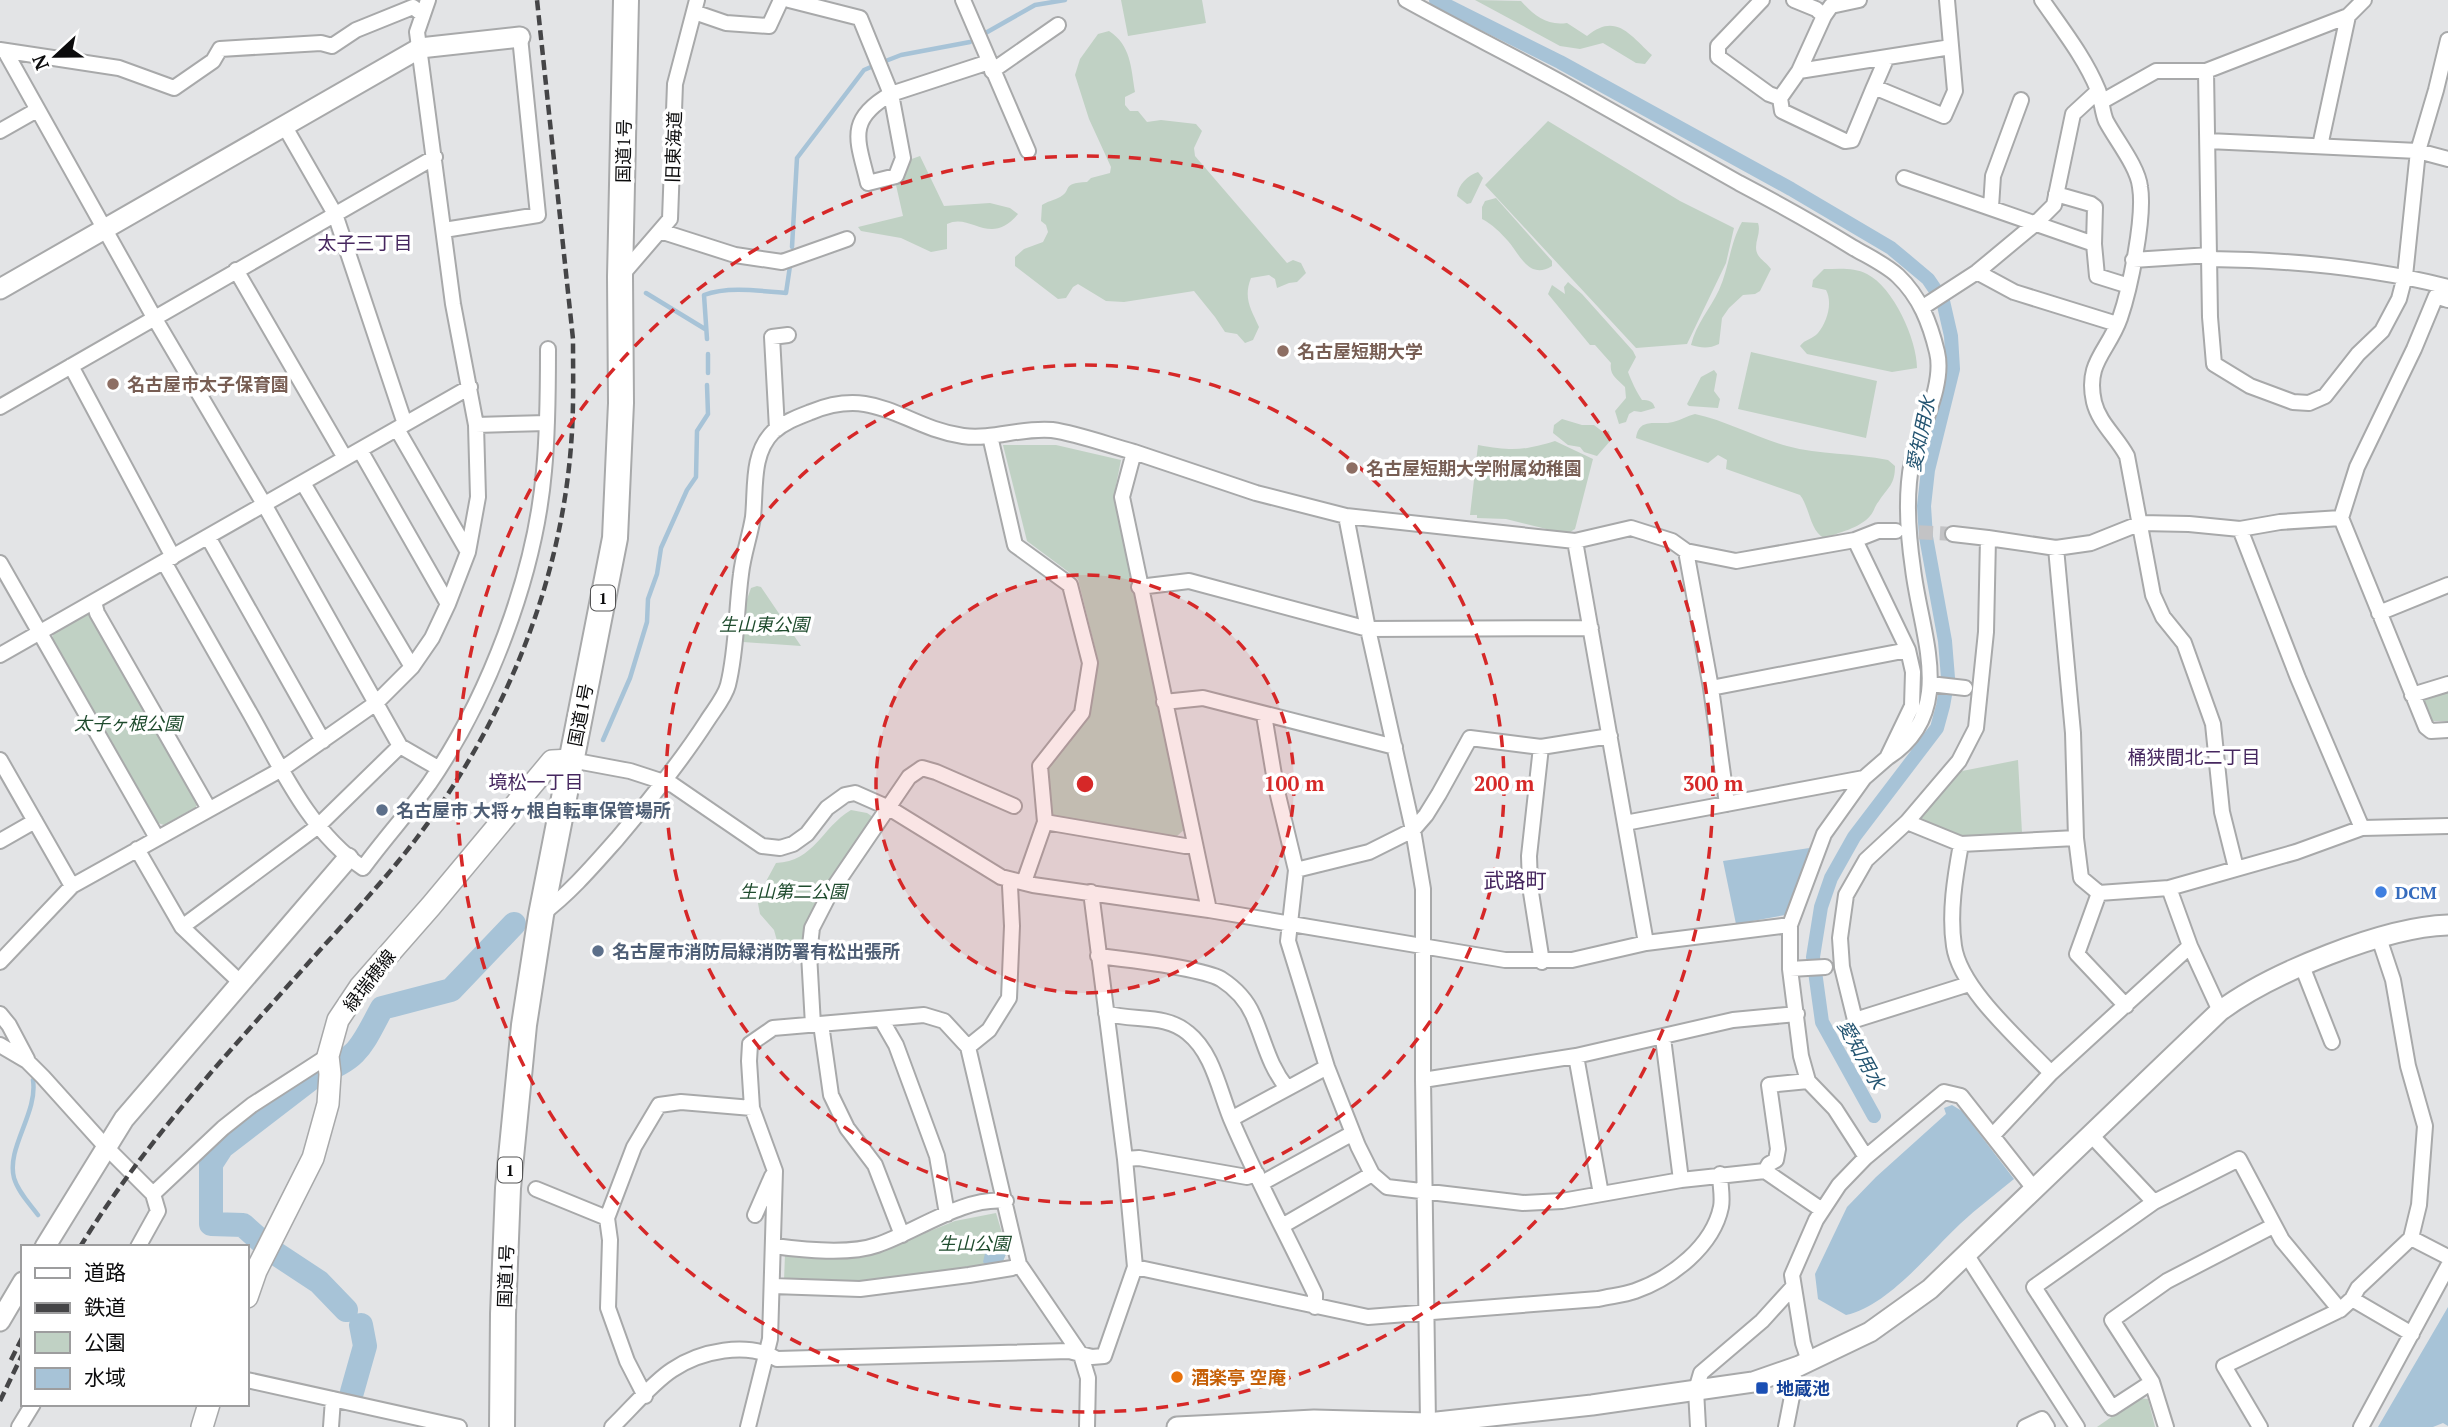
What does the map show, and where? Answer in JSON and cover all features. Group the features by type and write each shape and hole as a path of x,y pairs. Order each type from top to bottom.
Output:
{"highway":[{"name":"国道1号","path":"502,1427 508,1188 524,1025 541,915 615,538 621,403 620,277 626,0"}],"main road":[{"name":"緑瑞穂線","path":"248,1294 256,1271 313,1158 328,1104 329,1065 338,1020 360,987 552,761 571,760"},
{"path":"202,1427 208,1406"}],"street":[{"path":"0,962 72,886 282,769 376,703 412,667 432,638 448,604 468,552 478,497 476,425 453,304 417,32 428,0"},
{"path":"695,6 726,23 769,26 781,0"},
{"path":"789,0 860,18 891,94 903,158 896,176 868,183 857,136 858,125 881,100 891,94 990,66 1058,25"},
{"path":"963,0 1028,151"},
{"path":"1406,0 1807,220 1895,274 1927,303 1938,354 1935,394 1913,460 1908,498 1914,584 1934,685 1913,736 1864,778 1824,834 1790,925 1790,969 1801,1056 1808,1081 1835,1109 1866,1157"},
{"path":"1762,0 1718,46 1718,57 1769,94 1780,98"},
{"path":"1794,0 1816,9 1824,16"},
{"path":"1858,0 1831,6 1824,16 1799,71 1780,98 1782,111 1845,141 1852,140 1887,57"},
{"path":"1874,87 1944,116 1955,91 1947,0"},
{"path":"2042,0 2073,44 2100,96 2104,117 2140,185 2140,211 2129,286 2117,324 2091,376 2094,404 2102,422 2119,440 2127,456 2153,595 2163,617 2185,643 2213,724 2222,812 2236,867"},
{"path":"1927,303 1977,272 2054,205 2073,114 2100,96 2155,72 2206,71 2348,16 2364,0"},
{"name":"旧東海道","path":"620,277 670,219 675,84 695,6"},
{"path":"2,50 119,68 174,88 213,61 220,49 321,43 332,46 356,30 413,7 422,14"},
{"path":"2320,146 2348,16"},
{"path":"0,289 420,48 520,37 538,215 444,230"},
{"path":"2206,71 2210,317 2214,364 2250,387 2293,402 2309,403 2325,396 2358,354 2382,331 2399,299 2405,276 2418,151 2447,46"},
{"path":"1799,71 1951,47"},
{"path":"2,50 400,746 438,768"},
{"path":"1990,207 1993,176 2021,100"},
{"path":"0,131 37,110"},
{"path":"285,127 335,214 401,426 468,552"},
{"path":"2208,141 2418,151 2448,159"},
{"path":"0,407 435,157"},
{"path":"1904,178 2094,244"},
{"path":"2056,194 2095,207 2097,276 2129,286"},
{"path":"660,231 735,255 782,262 847,239"},
{"path":"2133,260 2210,257 2274,260 2405,276 2448,287"},
{"path":"236,270 345,458"},
{"path":"1977,272 2014,292 2117,324"},
{"path":"2448,300 2436,296 2414,349 2357,467 2341,518 2426,727 2431,731 2448,730"},
{"path":"777,429 772,337 788,334"},
{"path":"71,366 169,560 282,769 317,827 348,858 363,868 406,815 438,768 480,695 518,595 534,535 544,474 548,349"},
{"path":"0,655 470,387"},
{"path":"541,915 578,884 664,781 728,688 741,573 752,519 756,465 762,448 777,429 816,410 844,403 881,406 932,428 964,436 1052,430 1134,452 1256,493 1346,516 1575,541 1631,528 1672,541 1686,551 1736,561 1855,540 1878,531 1896,531"},
{"path":"476,425 547,423"},
{"path":"968,1046 989,1030 1009,998 1012,926 1010,886 1019,881 1045,822 1040,766 1082,713 1090,663 1070,585 1015,545 990,436"},
{"path":"360,450 448,604"},
{"path":"1134,452 1122,497 1209,910"},
{"path":"303,483 412,667"},
{"path":"1346,516 1413,830 1423,889 1426,1425"},
{"path":"1953,534 2056,548 2091,543 2141,523 2240,529 2280,522 2341,518"},
{"path":"2240,529 2298,678 2361,828"},
{"path":"208,537 323,740"},
{"path":"1969,984 1855,1020 1842,967 1840,938 1846,895 1866,860 1907,822 1959,761 1976,728 1986,632 1988,538"},
{"path":"1855,540 1908,650 1913,672 1912,706 1887,758"},
{"path":"1575,541 1646,943"},
{"path":"2056,548 2073,733 2076,838 2081,878 2099,893 2169,888 2295,852 2361,828 2448,826"},
{"path":"1686,551 1711,688 1727,804"},
{"path":"0,563 157,838"},
{"path":"1139,587 1189,581 1368,629 1591,628"},
{"path":"2379,613 2448,585"},
{"path":"94,602 97,613 209,809"},
{"path":"1711,688 1908,650"},
{"path":"2412,695 2448,684"},
{"path":"1934,685 1965,688"},
{"path":"1164,702 1203,698 1395,747"},
{"path":"1264,715 1276,787 1296,870 1288,942 1327,1067 1372,1174 1387,1187 1523,1203 1562,1201 1720,1174 1765,1171 1822,1210"},
{"path":"1296,870 1369,852 1413,830 1426,815 1470,738 1541,747 1610,736"},
{"path":"182,927 317,827 400,746"},
{"path":"1541,747 1529,856 1530,886 1542,962"},
{"path":"0,760 72,886"},
{"path":"571,760 603,765 673,785 762,846 780,848 793,844 807,834 827,808 845,795 855,793 890,808 1001,877 1505,960 1572,960 1646,943 1790,925"},
{"path":"902,1235 875,1164 847,1128 831,1095 817,1025 809,954 812,928 830,893 909,777 922,768 1014,806"},
{"path":"1625,823 1864,778"},
{"path":"0,841 35,821"},
{"path":"1045,822 1185,846 1195,845"},
{"path":"1907,822 1961,844 2076,838"},
{"path":"1961,844 1952,920 1954,949 1969,984 2051,1073"},
{"path":"137,849 182,927 241,983"},
{"path":"46,1245 124,1119 348,858"},
{"path":"2169,888 2190,946 2220,1011"},
{"path":"612,1427 672,1370 702,1356 741,1349 767,1353 777,1359 1069,1351 1081,1355 1104,1356 1135,1267 1125,1158 1091,892"},
{"path":"2099,893 2077,954 2126,1006"},
{"path":"1177,1427 1314,1420 1426,1425 1753,1382 1800,1365 1870,1332 1930,1289 2220,1011 2243,994 2302,966 2379,938 2406,930 2448,925"},
{"path":"2260,1427 2224,1366 2340,1310 2352,1299 2358,1288 2411,1238 2419,1205 2425,1126 2408,1066 2393,980 2379,938"},
{"path":"1993,1135 2051,1073 2190,946"},
{"path":"1098,956 1195,971 1225,982 1243,997 1253,1014 1274,1072 1287,1088"},
{"path":"2302,966 2332,1042"},
{"path":"1790,969 1825,967"},
{"path":"1106,1013 1165,1020 1187,1031 1200,1044 1231,1119 1315,1294 1315,1307"},
{"path":"0,1014 27,1061 153,1194 158,1212 139,1245"},
{"path":"1423,1080 1576,1056 1733,1020 1797,1014"},
{"path":"748,1427 767,1353 773,1286 775,1171 752,1108 750,1044 774,1028 924,1015 944,1021 968,1046 1019,1264 1081,1355 1088,1378 1087,1427"},
{"path":"881,1019 896,1045 937,1156 947,1214"},
{"path":"1663,1038 1681,1180"},
{"path":"0,1045 27,1061"},
{"path":"1576,1056 1601,1194"},
{"path":"153,1194 233,1120 329,1065"},
{"path":"1231,1119 1327,1067"},
{"path":"1765,1171 1769,1164 1776,1160 1778,1149 1769,1085 1808,1081"},
{"path":"1786,1427 1803,1343 1792,1275 1822,1210 1839,1185 1866,1157 1944,1092 1961,1096 2035,1190"},
{"path":"645,1396 627,1361 608,1308 610,1240 607,1218 634,1147 659,1105 681,1102 752,1108"},
{"path":"1125,1158 1259,1178 1353,1133"},
{"path":"2092,1136 2154,1202"},
{"path":"2152,1382 2112,1408 2034,1287 2154,1202 2239,1159 2282,1240 2340,1310"},
{"path":"755,1215 775,1171"},
{"path":"1282,1226 1372,1174"},
{"path":"1135,1267 1368,1317 1598,1299 1635,1292 1668,1275 1710,1236 1721,1206 1720,1174"},
{"path":"536,1189 607,1218"},
{"path":"774,1246 855,1251 875,1246 947,1214 997,1200 1006,1201"},
{"path":"2166,1427 2152,1382 2112,1320 2167,1280 2273,1226"},
{"path":"2411,1238 2448,1256"},
{"path":"1966,1254 2077,1427"},
{"path":"773,1286 860,1289 969,1275 1012,1268 1019,1264"},
{"path":"2361,1427 2448,1266"},
{"path":"0,1321 21,1286"},
{"path":"1698,1427 1696,1390 1701,1373 1762,1321 1793,1288"},
{"path":"2352,1299 2412,1334"},
{"path":"248,1380 333,1399 413,1422 459,1427"},
{"path":"331,1427 333,1399"},
{"path":"19,1427 32,1406"},
{"path":"2025,1427 2042,1419 2047,1427"}],"green space":[{"path":"1121,0 1202,0 1206,23 1128,36"},
{"path":"1475,0 1521,1 1541,19 1553,23 1567,23 1587,36 1597,29 1615,26 1629,34 1652,55 1645,64 1636,63 1603,43 1580,49 1560,46"},
{"path":"1109,31 1122,43 1131,66 1135,92 1125,97 1125,105 1130,111 1138,111 1147,122 1161,120 1196,124 1202,131 1194,148 1195,156 1287,263 1293,260 1301,263 1306,273 1297,282 1277,288 1275,279 1269,275 1251,278 1248,298 1259,327 1253,340 1245,343 1237,334 1225,332 1194,291 1124,302 1106,301 1078,284 1066,298 1058,299 1015,266 1015,257 1024,249 1043,242 1048,232 1041,221 1042,205 1063,195 1073,184 1110,173 1111,167 1089,119 1075,75 1080,59 1098,34"},
{"path":"1548,121 1680,201 1734,228 1726,263 1687,344 1636,348 1485,185"},
{"path":"920,156 944,206 990,203 1010,208 1018,214 1008,224 998,228 990,229 964,222 947,224 947,249 931,252 901,238 861,231 858,227 903,216 896,185 906,161"},
{"path":"1478,172 1483,178 1471,203 1467,204 1457,196 1459,188 1471,175"},
{"path":"1496,198 1552,261 1552,266 1544,270 1531,268 1493,226 1482,219 1485,201"},
{"path":"1742,222 1758,223 1756,251 1771,269 1760,291 1743,295 1722,318 1719,344 1705,348 1691,345 1719,290"},
{"path":"1824,269 1857,270 1867,274 1886,290 1908,329 1917,368 1892,372 1807,354 1800,346 1818,333 1828,312 1826,290 1812,287 1813,280"},
{"path":"1568,282 1633,351 1636,357 1628,372 1642,400 1650,401 1655,408 1634,411 1629,414 1626,422 1619,424 1615,411 1626,398 1625,387 1612,374 1611,363 1595,345 1590,345 1548,294 1552,285 1565,294 1564,287"},
{"path":"1751,352 1877,381 1866,438 1738,409"},
{"path":"1714,370 1717,374 1714,391 1720,399 1718,408 1689,406 1687,404 1701,377"},
{"path":"1695,414 1787,446 1888,460 1895,466 1894,478 1866,520 1848,530 1824,538 1813,525 1800,495 1726,469 1727,460 1718,455 1708,463 1636,438 1638,431 1645,424 1673,422"},
{"path":"1562,419 1582,425 1594,425 1603,432 1609,431 1611,440 1597,456 1584,452 1580,447 1568,445 1553,433 1554,425"},
{"path":"1555,441 1593,459 1575,529 1567,534 1506,519 1477,518 1477,515 1470,515 1478,445 1517,449"},
{"path":"1003,445 1056,445 1121,460 1114,496 1185,829 1177,836 1056,820 1051,816 1046,770 1090,713 1098,660 1078,579 1027,541"},
{"name":"生山東公園","path":"761,587 801,646 743,642 746,602 751,588"},
{"name":"太子ヶ根公園","path":"85,613 93,614 199,800 196,807 164,825 158,823 52,638 55,631"},
{"path":"2448,685 2448,721 2428,721 2416,693"},
{"path":"2018,760 2022,833 1961,841 1919,821 1957,772"},
{"name":"生山第二公園","path":"851,810 873,817 811,912 802,943 779,948 774,930 760,914 757,898 776,863 789,861 809,850"},
{"name":"生山公園","path":"996,1213 1006,1254 1003,1261 988,1267 859,1285 784,1281 785,1254 895,1245 955,1221"},
{"path":"2139,1398 2148,1399 2155,1427 2097,1427"}],"water":[{"path":"1816,847 1785,915 1736,924 1723,861"},
{"path":"1952,1105 1962,1111 2014,1179 1966,1218 1907,1277 1877,1301 1846,1315 1818,1299 1815,1274 1847,1207 1946,1114 1944,1108"},
{"path":"1005,1243 1006,1254 1003,1261 988,1267 983,1262 986,1249"},
{"path":"2448,1307 2448,1426 2443,1423 2433,1427 2378,1427"}],"waterway":[{"path":"982,35 1035,5 1065,0"},
{"name":"愛知用水","path":"1436,0 1560,62 1791,189 1891,248 1928,279 1943,301 1951,336 1953,369 1928,470 1924,506 1926,537 1945,641 1948,678 1943,706 1937,728 1854,837 1831,878 1821,907 1813,957 1822,1022 1874,1116"},
{"path":"883,62 901,55 970,42"},
{"path":"792,247 797,158 864,70 871,67"},
{"path":"707,339 704,295 734,290 786,293 790,266"},
{"path":"646,293 705,329"},
{"path":"708,354 708,373"},
{"path":"603,740 630,678 647,622 648,599 657,574 661,548 687,490 696,477 697,431 708,414 707,385"},
{"path":"262,1242 243,1225 211,1224 211,1164 222,1147 317,1074 351,1056 364,1041 382,1008 451,990 514,924"},
{"path":"33,1080 31,1105 14,1155 13,1167 18,1188 38,1215"},
{"path":"272,1251 319,1282 346,1310"},
{"path":"352,1392 365,1346 361,1325"}],"tunnel":[{"path":"1898,531 1953,534"}],"railway":[{"path":"81,1245 132,1170 189,1098 416,839 475,750 522,653 540,603 565,499 573,406 573,339 537,0"},
{"path":"11,1360 21,1340"},
{"path":"0,1401 21,1357"}],"place":[{"name":"名古屋短期大学","path":"1283,351"},
{"name":"名古屋市太子保育園","path":"113,384"},
{"name":"名古屋短期大学附属幼稚園","path":"1352,468"},
{"name":"名古屋市 大将ヶ根自転車保管場所","path":"382,810"},
{"name":"DCM","path":"2381,892"},
{"name":"名古屋市消防局緑消防署有松出張所","path":"598,951"},
{"name":"酒楽亭 空庵","path":"1177,1377"},
{"name":"地蔵池","path":"1762,1388"}],"district":[{"name":"太子三丁目","path":"365,242"},
{"name":"桶狭間北二丁目","path":"2194,756"},
{"name":"境松一丁目","path":"536,781"},
{"name":"武路町","path":"1515,880"}]}
